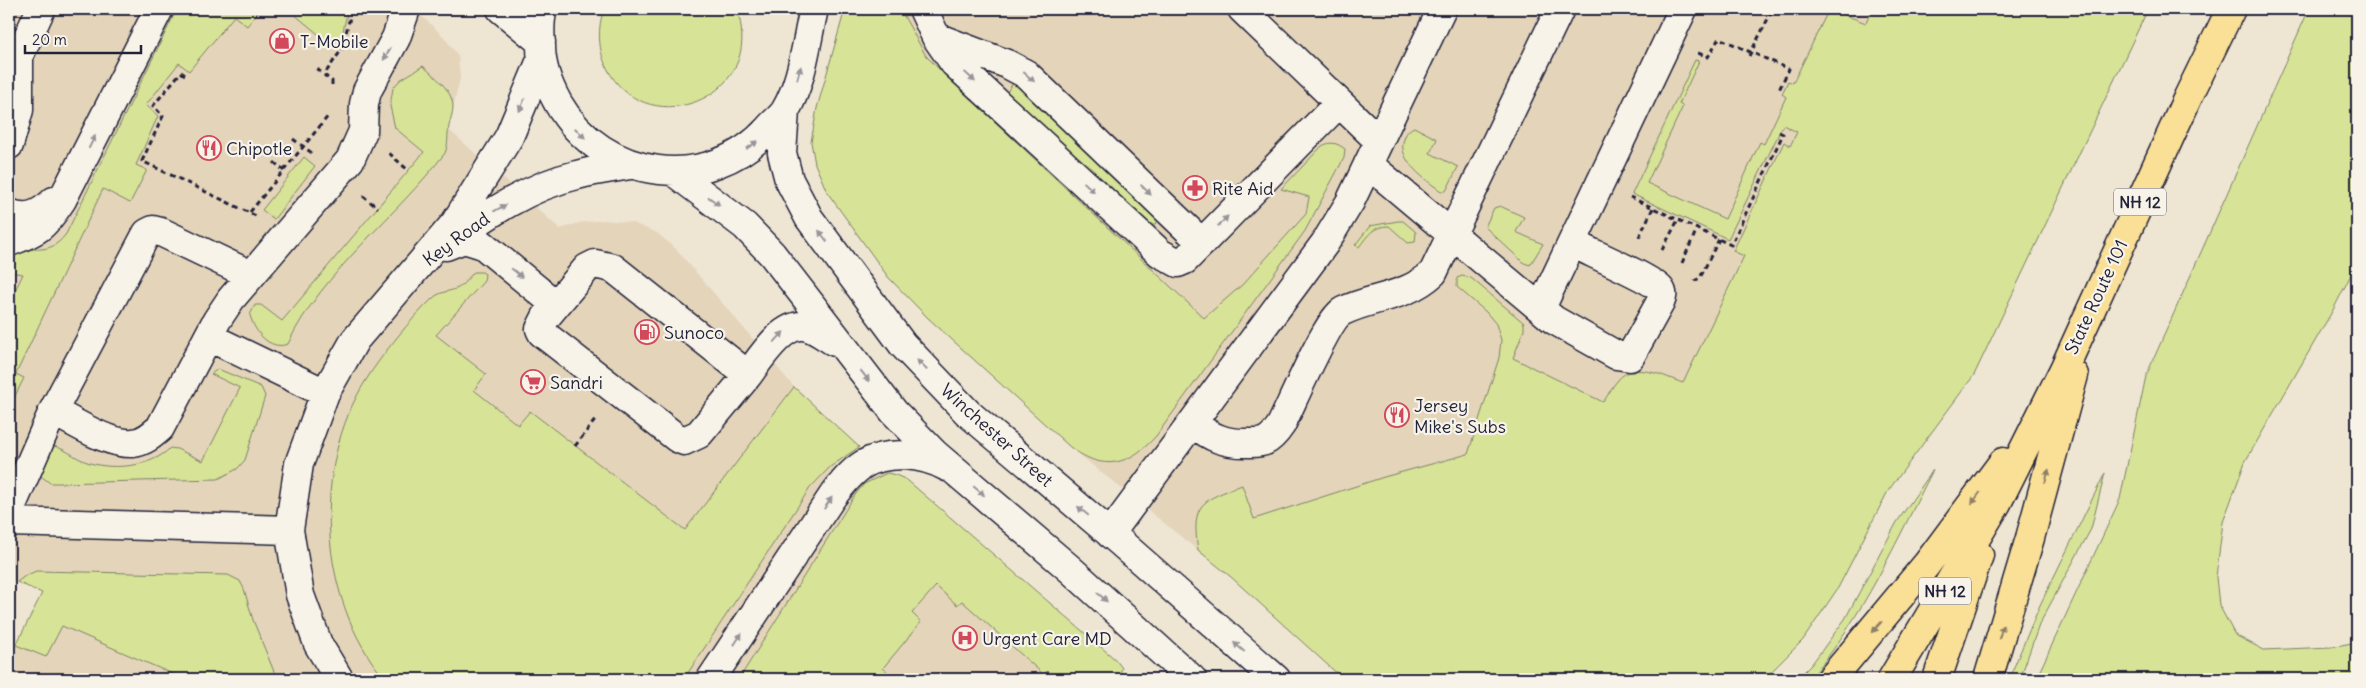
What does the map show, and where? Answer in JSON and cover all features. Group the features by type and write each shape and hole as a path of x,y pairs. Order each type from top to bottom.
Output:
{"highway":[{"name":"State Route 101","path":"1892,679 1997,503 2047,403 2231,9"},
{"path":"1988,679 2030,538 2092,306"},
{"path":"1831,679 1927,564 2047,403"},
{"name":"State Route 101","path":"1937,679 1997,503"}],"street":[{"path":"9,145 19,110 14,66 41,9"},
{"path":"9,242 34,234 48,221 77,171 160,9"},
{"path":"53,411 121,443 134,443 147,439 160,428 172,409 208,337 231,299 350,160 364,131 364,104 367,91 396,38 406,9"},
{"path":"501,9 541,51"},
{"path":"543,9 541,16 541,51 549,87 568,121 596,148 630,165 674,172 717,165 756,143 784,111 799,74 807,17"},
{"path":"923,9 936,38 954,63 1160,253 1178,263 1185,260 1339,103"},
{"path":"1242,9 1339,103 1374,153 1453,234 1554,320 1616,355 1630,357 1663,296 1656,285 1572,244"},
{"path":"1110,534 1311,265 1350,202 1442,9"},
{"path":"1192,423 1206,434 1234,444 1265,441 1274,435 1282,425 1327,331 1341,312 1411,290 1423,283 1433,273 1560,9"},
{"path":"1541,308 1683,9"},
{"path":"936,38 1007,64 1026,74 1202,243"},
{"name":"Key Road","path":"418,267 455,223 509,137 541,51"},
{"name":"Winchester Street","path":"784,111 782,153 789,180 810,218 903,345 968,413 1276,679"},
{"name":"Key Road","path":"418,267 481,219 545,185 577,175 630,165"},
{"path":"9,213 27,217 38,213 52,202 77,171"},
{"path":"674,172 745,226 797,284 894,412 956,472 1070,569 1178,675"},
{"path":"9,512 53,411 147,233 153,230 161,232 251,275"},
{"path":"446,246 464,239 483,245 556,305"},
{"path":"748,375 624,276 604,265 595,264 588,268 556,305 540,329 542,333 676,438 684,441 699,434 748,375 785,330 796,326 806,326 843,347"},
{"path":"339,679 318,644 300,595 289,530 299,464 324,393 355,340 418,267"},
{"path":"208,337 324,393"},
{"path":"711,679 832,497 849,476 865,464 882,457 904,456 928,459 956,472"},
{"path":"9,522 289,530"}],"path":[{"path":"324,75 342,49 352,9"},
{"path":"1750,54 1773,9"},
{"path":"1694,51 1708,57 1719,38 1750,54 1789,69 1778,92"},
{"path":"317,70 332,82 332,88"},
{"path":"186,75 181,72 153,106 163,116 142,161 250,212 285,236"},
{"path":"250,212 331,112"},
{"path":"1626,195 1732,245 1783,134 1779,132"},
{"path":"293,139 303,146"},
{"path":"274,162 284,171"},
{"path":"1663,296 1700,278 1719,239"}],"shaded area":[{"path":"9,9 409,9 424,18 444,37 458,56 460,78 448,129 560,229 579,223 605,220 633,223 657,233 676,249 794,387 1108,679 9,679 9,660 42,593 9,579"},
{"path":"845,9 1960,9 1764,426 1231,577 1070,447 927,317 888,277 827,192 815,164 811,142 817,108"}],"green space":[{"path":"177,9 261,9 247,26 234,16 189,71 179,63 146,105 158,116 136,165 147,170 130,203 103,189 16,374 24,378 9,408 9,303 23,274 9,272 9,253 18,250 40,249 53,246 66,234"},
{"path":"288,9 348,9 340,44 335,48"},
{"path":"604,9 736,9 741,25 740,54 730,76 713,92 692,103 668,107 645,103 624,90 607,68 600,46 600,24"},
{"path":"845,9 900,9 926,56 1204,318 1242,285 1306,214 1309,197 1281,189 1322,146 1334,143 1345,149 1344,158 1305,231 1156,436 1136,454 1115,462 1105,462 1082,455 1070,447 927,317 888,277 827,192 815,164 811,142 817,108"},
{"path":"1829,9 1866,23 1872,9 2148,9 1974,375 1888,491 1838,588 1803,640 1764,679 1343,679 1231,577 1198,550 1196,522 1202,506 1217,495 1242,485 1254,519 1384,477 1468,454 1499,358 1501,340 1496,324 1486,312 1457,287 1457,278 1462,276 1471,278 1524,323 1524,330 1513,358 1603,402 1618,380 1632,371 1659,374 1683,383 1744,256 1733,251 1784,142 1790,146 1797,132 1783,125 1728,239 1632,194 1695,60 1699,61 1679,104 1683,106 1647,183 1725,219 1760,142 1764,144 1786,97 1782,94 1788,81 1793,83"},
{"path":"2309,9 2357,9 2357,263 2333,310 2245,462 2223,522 2216,577 2219,605 2235,635 2264,650 2331,647 2357,642 2357,679 2036,679 2120,499 2146,376"},
{"path":"423,66 442,84 452,101 453,109 445,153 320,293 302,318 288,344 275,345 269,342 263,338 252,321 250,315 255,305 261,305 282,321 424,152 395,128 390,106 393,88 400,80"},
{"path":"1013,83 1018,83 1160,218 1156,223 1147,226 1011,97 1007,92"},
{"path":"1414,127 1437,139 1430,153 1458,167 1446,191 1441,191 1421,176 1404,155 1404,139 1410,129"},
{"path":"304,157 315,166 274,219 262,210"},
{"path":"1500,206 1524,217 1516,232 1543,244 1530,265 1524,263 1485,227 1494,208"},
{"path":"1403,221 1416,232 1415,242 1408,243 1389,226 1383,226 1375,229 1368,235 1359,247 1355,245 1370,226"},
{"path":"474,272 485,274 484,281 436,335 486,374 474,390 518,425 530,411 685,530 794,387 859,447 830,467 810,488 684,679 385,679 363,647 346,611 335,573 330,532 330,492 336,452 348,415 366,380 389,348 415,316 433,298 458,288"},
{"path":"218,369 261,387 265,396 245,460 237,469 218,479 60,483 50,483 37,473 47,445 58,447 90,463 100,465 121,466 143,463 170,448 177,449 203,461 240,388 211,374"},
{"path":"1933,470 1878,578 1846,630 1810,679 1797,679 1811,665 1845,619 1897,522"},
{"path":"887,473 907,480 1116,660 1122,668 1118,679 1056,679 1047,671 1044,675 962,601 957,605 936,586 912,613 921,622 883,668 895,679 739,679 855,495 864,484"},
{"path":"2105,473 2091,529 2039,625 2020,679 2009,679 2040,605"},
{"path":"36,571 228,575 240,581 244,589 253,620 277,679 184,679 62,626 46,657 16,645 42,593 17,582"}],"place":[{"name":"T-Mobile","path":"282,41"},
{"name":"Chipotle","path":"209,148"},
{"name":"Rite Aid","path":"1195,188"},
{"name":"Sunoco","path":"647,332"},
{"name":"Sandri","path":"533,382"},
{"name":"Jersey Mike's Subs","path":"1397,415"},
{"name":"Urgent Care MD","path":"965,638"}]}
